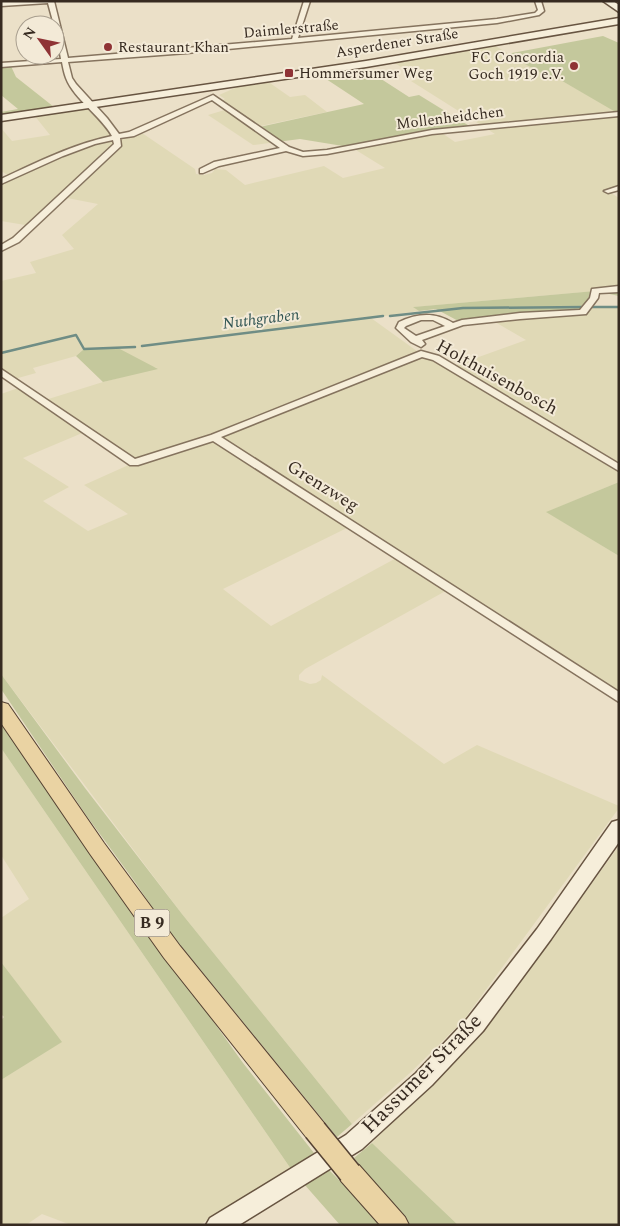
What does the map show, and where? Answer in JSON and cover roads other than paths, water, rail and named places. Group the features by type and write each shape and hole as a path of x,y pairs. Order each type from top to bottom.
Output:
{"main road":[{"path":"607,1 619,9"},
{"name":"Asperdener Straße","path":"1,118 366,64 619,21"},
{"name":"B 9","path":"1,708 53,786 161,936 222,1016 314,1130 396,1225"},
{"name":"Hassumer Straße","path":"218,1225 354,1142 424,1079 475,1024 544,934 619,827"}],"street":[{"path":"1,4 50,1 53,15"},
{"path":"294,41 307,1"},
{"name":"Daimlerstraße","path":"65,61 294,41 521,18 540,12 541,8 538,1"},
{"name":"Daimlerstraße","path":"1,65 15,64"},
{"path":"1,249 16,240 118,144 118,137 69,78 65,64"},
{"path":"81,94 98,100 113,101"},
{"name":"Mollenheidchen","path":"118,137 131,134 213,97 286,149 302,154 432,132 619,114"},
{"path":"1,182 74,148 118,137"},
{"name":"Mollenheidchen","path":"203,171 217,164 286,149"},
{"path":"608,191 619,188"},
{"path":"414,340 450,325 520,316 582,312 594,298 595,291 619,289"},
{"path":"427,354 428,348 402,331 400,328 402,324 430,316 438,317 450,325"},
{"name":"Holthuisenbosch","path":"214,437 421,354 427,354 619,468"},
{"path":"1,372 134,463 214,437"},
{"name":"Grenzweg","path":"214,437 619,698"}],"waterway":[{"name":"Nuthgraben","path":"390,316 463,308 585,307"},
{"name":"Nuthgraben","path":"591,307 619,307"},
{"name":"Nuthgraben","path":"142,346 383,316"},
{"name":"Nuthgraben","path":"1,353 76,335 84,349 135,347"}],"place":[{"name":"Restaurant Khan","path":"108,47"},
{"name":"FC Concordia Goch 1919 e.V.","path":"574,66"},
{"name":"Hommersumer Weg","path":"289,73"}]}
